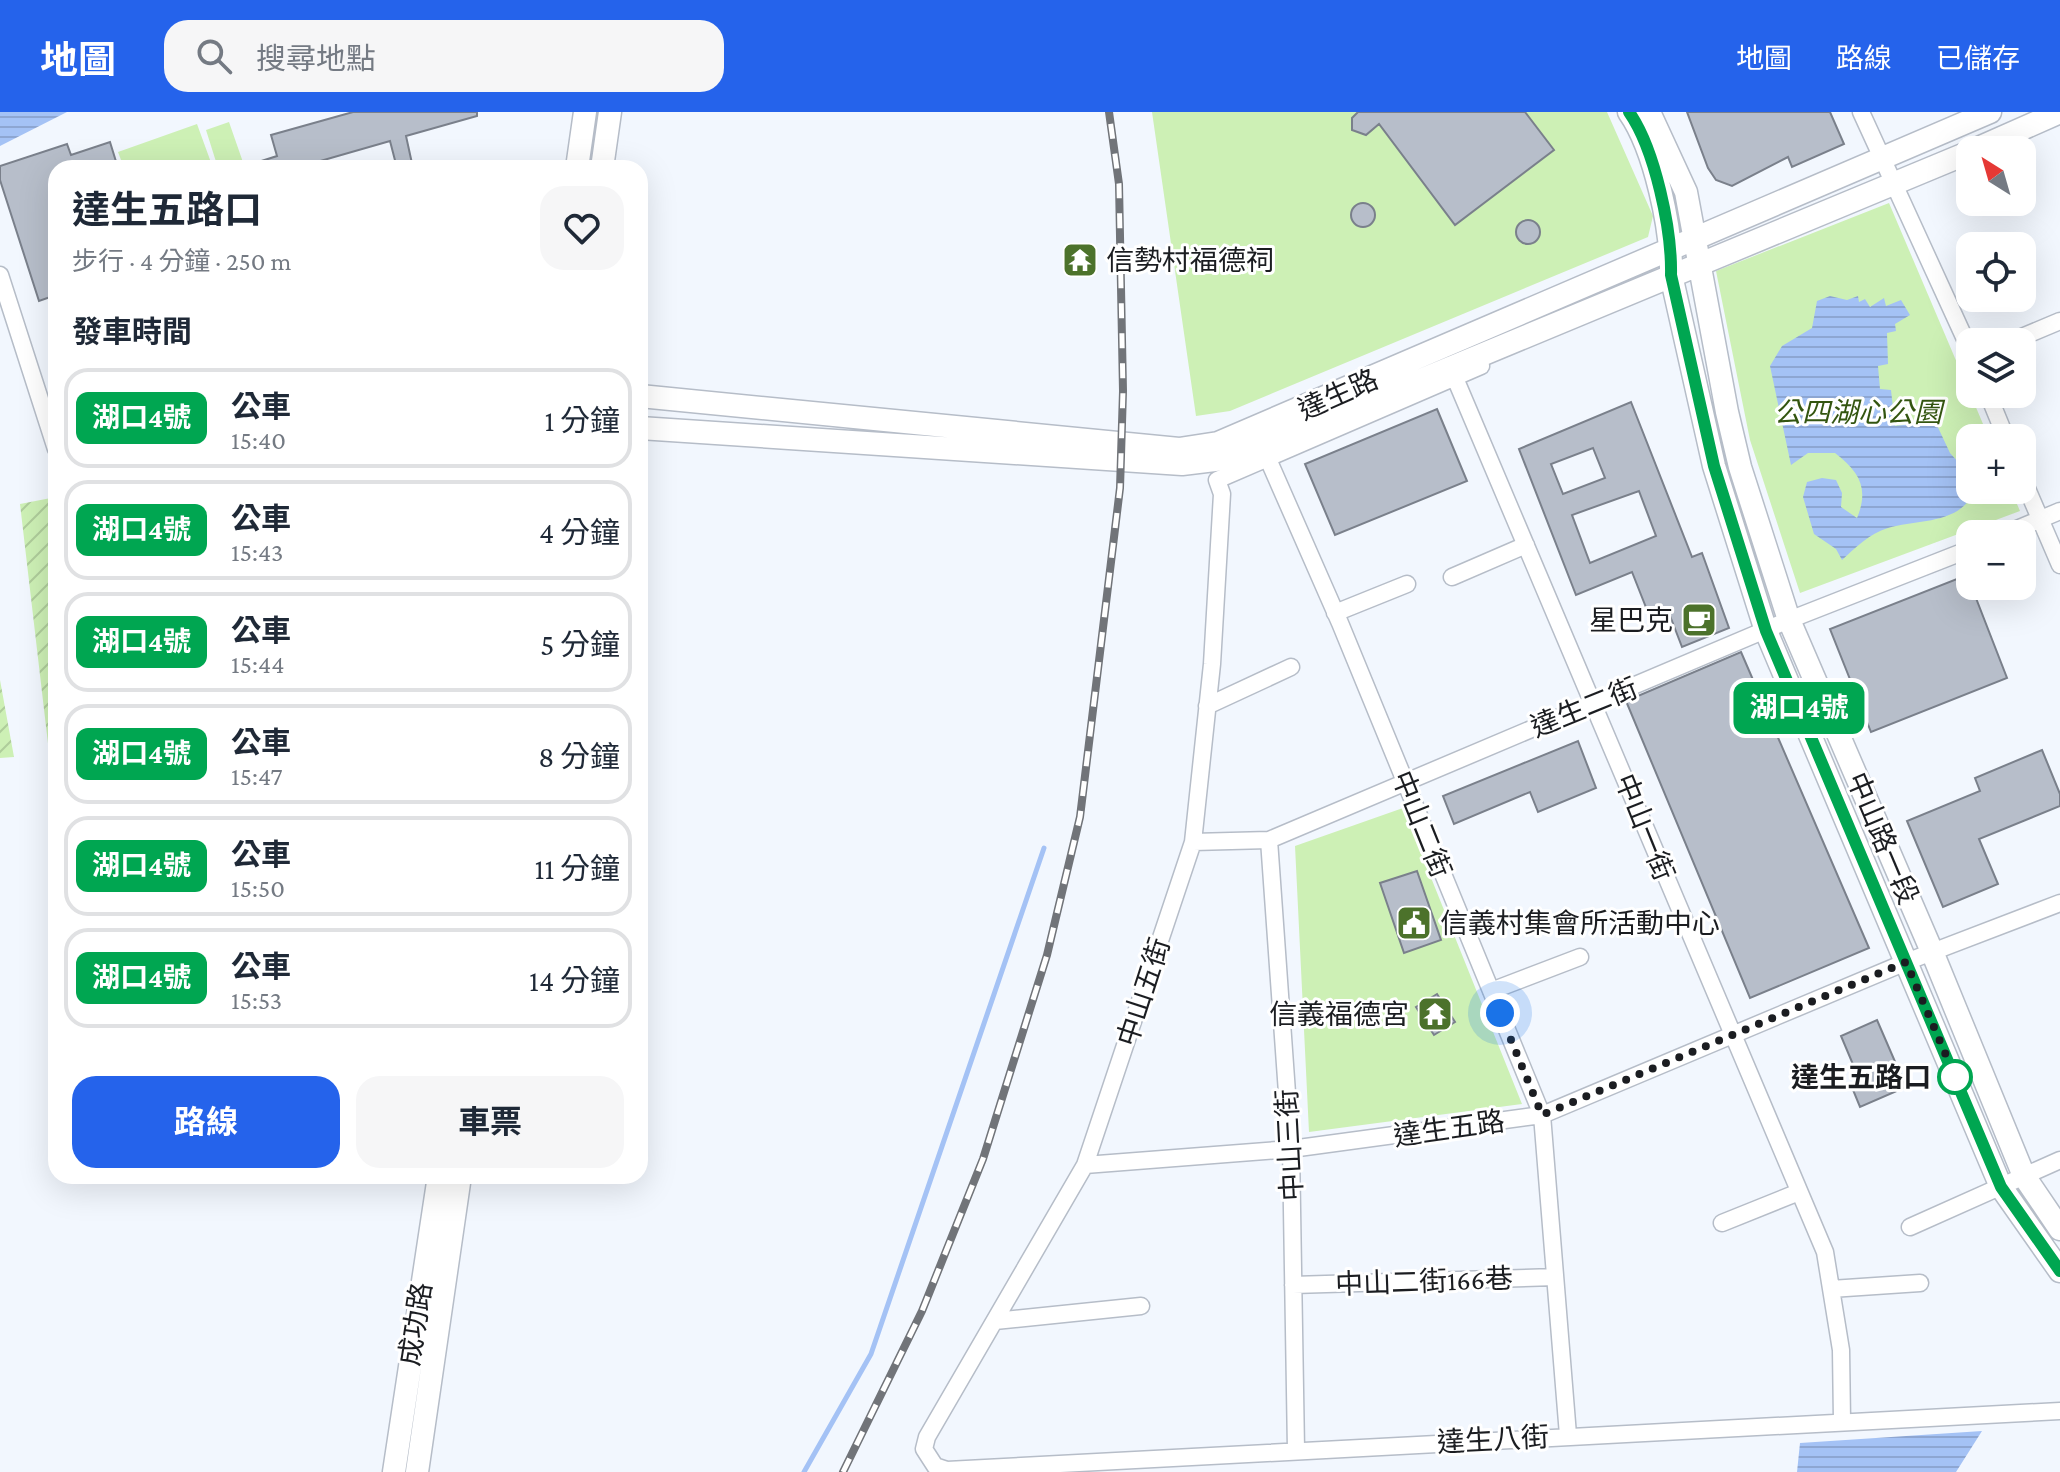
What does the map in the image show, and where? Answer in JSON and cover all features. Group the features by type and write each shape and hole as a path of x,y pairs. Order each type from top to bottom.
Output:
{"street":[{"path":"578,160 585,112"},
{"path":"603,160 610,112"},
{"name":"中山路一段","path":"1629,112 1662,197 1672,247 1671,275 1714,466 1766,631 2001,1187 2060,1271"},
{"name":"中山路一段","path":"1649,112 1686,192 1697,263 1740,467 1789,620 1933,954 2024,1176 2060,1229"},
{"path":"1861,112 1892,186 1960,328"},
{"name":"達生路","path":"648,397 1179,449 1218,443 1990,112"},
{"name":"達生路","path":"2006,136 2060,112"},
{"name":"達生路","path":"648,429 1182,464 1223,459 1255,449 1552,323 1956,158"},
{"path":"0,275 48,424"},
{"path":"2036,331 2060,321"},
{"name":"達生路","path":"1217,480 1541,339 1552,323"},
{"name":"中山一街","path":"1455,378 1594,703 1731,1037 1825,1252 1841,1350 1842,1421"},
{"name":"中山二街","path":"1268,459 1335,613 1542,1115 1568,1435"},
{"name":"中山五街","path":"929,1460 924,1449 927,1437 1085,1165 1193,842 1207,706 1222,494 1217,480"},
{"path":"2033,504 2060,565"},
{"path":"2036,520 2060,511"},
{"path":"1452,577 1526,545"},
{"name":"達生二街","path":"1193,842 1269,840 1789,620 1956,554"},
{"path":"1335,613 1407,584"},
{"path":"1207,706 1291,667"},
{"name":"中山三街","path":"1269,840 1291,1149 1296,1450"},
{"name":"達生五路","path":"1085,1165 1291,1149 1542,1115 1906,962 2060,903"},
{"path":"1491,991 1580,957"},
{"path":"1910,1227 2060,1160"},
{"name":"成功路","path":"394,1472 438,1184"},
{"name":"成功路","path":"417,1472 459,1184"},
{"path":"1722,1223 1799,1192"},
{"name":"中山二街166巷","path":"1293,1285 1555,1277"},
{"path":"1831,1289 1920,1283"},
{"path":"995,1321 1141,1306"},
{"name":"達生八街","path":"929,1460 947,1470 2060,1411"}],"green space":[{"path":"1152,112 1607,112 1653,216 1648,237 1230,411 1196,416"},
{"path":"229,122 242,160 215,160 206,130"},
{"path":"197,124 210,160 121,160 118,152"},
{"name":"公四湖心公園","path":"1889,203 1956,360 1956,408 1976,408 1983,424 1956,424 1956,504 2017,504 2020,511 1996,520 1956,520 1956,535 1800,593 1750,440 1716,271"},
{"path":"48,499 48,743 20,504"},
{"path":"0,680 14,757 0,758"},
{"path":"1403,808 1522,1104 1309,1132 1295,846"}],"water":[{"path":"0,112 67,112 0,146"},
{"path":"1830,296 1847,300 1858,296 1859,302 1865,299 1870,307 1884,298 1886,306 1901,300 1910,315 1895,324 1896,331 1887,333 1888,364 1878,366 1880,389 1891,390 1895,426 1935,421 1956,460 1956,504 1965,504 1938,519 1881,531 1842,560 1836,549 1814,534 1803,497 1807,482 1822,478 1836,480 1842,493 1841,507 1857,518 1862,498 1860,482 1851,467 1835,453 1808,453 1791,465 1770,366 1782,346 1812,328 1817,301"},
{"path":"1982,1431 1956,1472 1797,1472 1800,1443"}],"building":[{"path":"353,112 477,112 477,116 406,136 411,160 395,160 390,141 324,160 265,160 277,156 271,135"},
{"path":"1358,112 1525,112 1554,150 1455,225 1379,124 1366,135 1352,130 1352,118"},
{"path":"1687,112 1830,112 1844,144 1792,167 1788,157 1732,186 1716,180 1708,168"},
{"path":"110,142 116,160 48,160 48,298 39,301 0,180 0,166 67,144 71,155"},
{"path":"1363,203 1372,206 1375,215 1372,224 1363,227 1354,224 1351,215 1354,206"},
{"path":"1528,220 1537,223 1540,232 1537,241 1528,244 1519,241 1516,232 1519,223"},
{"path":"1631,402 1692,557 1702,553 1729,628 1682,647 1667,608 1649,615 1632,572 1576,595 1519,449","holes":["1593,448 1605,478 1563,494 1551,464","1639,491 1656,536 1590,563 1572,515"]},
{"path":"1437,409 1467,481 1335,535 1305,464"},
{"path":"1956,579 1956,600 1977,600 2007,678 1871,732 1830,629"},
{"path":"1741,652 1869,948 1750,998 1626,701"},
{"path":"1578,741 1596,788 1538,812 1530,792 1454,824 1443,796"},
{"path":"2042,750 2060,794 2060,806 1979,839 1998,884 1943,907 1907,821 1980,791 1975,778"},
{"name":"信義村集會所活動中心","path":"1417,871 1441,940 1404,953 1380,883"},
{"name":"信義福德宮","path":"1437,994 1455,1022 1434,1035 1416,1007"},
{"path":"1877,1020 1906,1087 1860,1107 1851,1085 1860,1081 1841,1036"}],"waterway":[{"path":"804,1472 871,1354 1044,848"}],"railway":[{"path":"843,1472 922,1311 983,1159 1047,955 1080,817 1120,488 1123,391 1119,184 1109,112"}],"bus line":[{"name":"湖口4號","path":"1629,112 1662,197 1672,247 1671,275 1714,466 1766,631 2001,1187 2060,1271"}],"place":[{"name":"信勢村福德祠","path":"1080,260"},
{"name":"星巴克","path":"1699,620"},
{"name":"信義村集會所活動中心","path":"1414,923"},
{"name":"信義福德宮","path":"1435,1014"},
{"name":"達生五路口","path":"1955,1077"}],"route":[{"path":"1500,1013 1542,1115 1906,962 1960,1088 1955,1077"}]}
